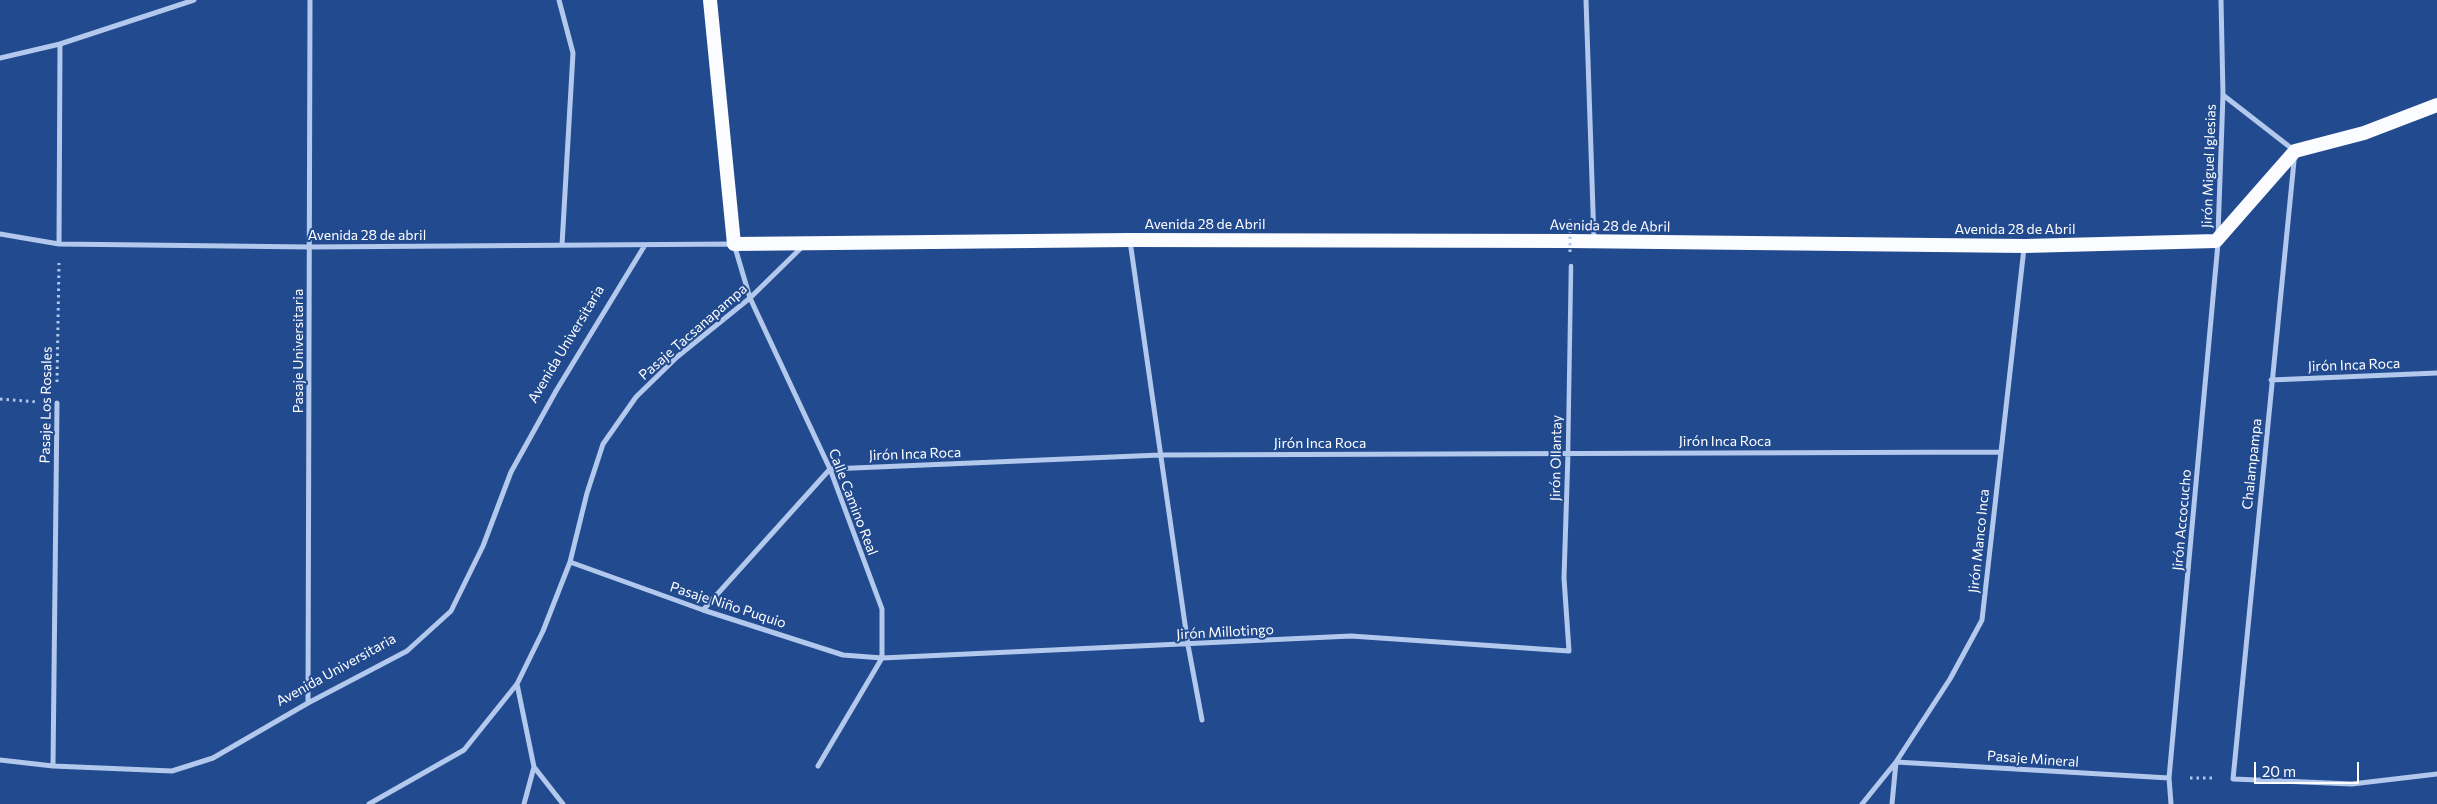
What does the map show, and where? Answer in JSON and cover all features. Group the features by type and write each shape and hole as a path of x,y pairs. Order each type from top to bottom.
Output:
{"highway":[{"path":"710,0 734,244"},
{"path":"2218,238 2295,152 2364,133 2437,104"},
{"name":"Avenida 28 de Abril","path":"734,244 1130,240 2025,246 2216,241 2218,238"}],"street":[{"path":"0,58 60,44 194,0"},
{"name":"Pasaje Universitaria","path":"308,703 310,0"},
{"path":"559,0 573,53 562,245"},
{"path":"1586,0 1594,242"},
{"name":"Jirón Miguel Iglesias","path":"2218,238 2223,95 2221,0"},
{"path":"59,244 60,44"},
{"name":"Jirón Miguel Iglesias","path":"2223,95 2295,152"},
{"name":"Chalampampa","path":"2295,152 2233,779 2352,784 2437,774"},
{"name":"Avenida 28 de abril","path":"0,234 59,244 310,247 734,244"},
{"name":"Jirón Accocucho","path":"2171,804 2169,778 2218,238"},
{"path":"1130,240 1188,646 1202,720"},
{"name":"Pasaje Tacsanapampa","path":"369,804 464,750 517,684 542,631 570,562 587,493 603,444 636,397 677,357 750,298 806,243"},
{"name":"Calle Camino Real","path":"734,244 750,298 830,468 882,609 882,658"},
{"name":"Avenida Universitaria","path":"0,760 53,766 172,771 213,758 308,703 407,651 451,611 483,546 511,472 556,391 645,245"},
{"name":"Jirón Manco Inca","path":"1862,804 1896,762 1950,679 1982,620 2025,246"},
{"name":"Jirón Ollantay","path":"1568,651 1564,578 1568,453 1570,266"},
{"name":"Jirón Inca Roca","path":"2272,380 2437,373"},
{"name":"Pasaje Los Rosales","path":"53,766 57,403"},
{"name":"Jirón Inca Roca","path":"830,468 1160,455 2001,452"},
{"path":"703,610 830,468"},
{"name":"Pasaje Niño Puquio","path":"570,562 703,610 843,655 882,658"},
{"name":"Jirón Millotingo","path":"882,658 1188,646 1352,636 1568,651"},
{"path":"818,766 882,658"},
{"path":"517,684 534,768 524,804"},
{"path":"1892,804 1896,762"},
{"name":"Pasaje Mineral","path":"1896,762 2169,778"},
{"path":"534,768 563,804"}],"path":[{"path":"1570,219 1570,252"},
{"name":"Pasaje Los Rosales","path":"57,403 59,244"},
{"path":"0,399 57,403"},
{"path":"2185,778 2214,778"}]}
